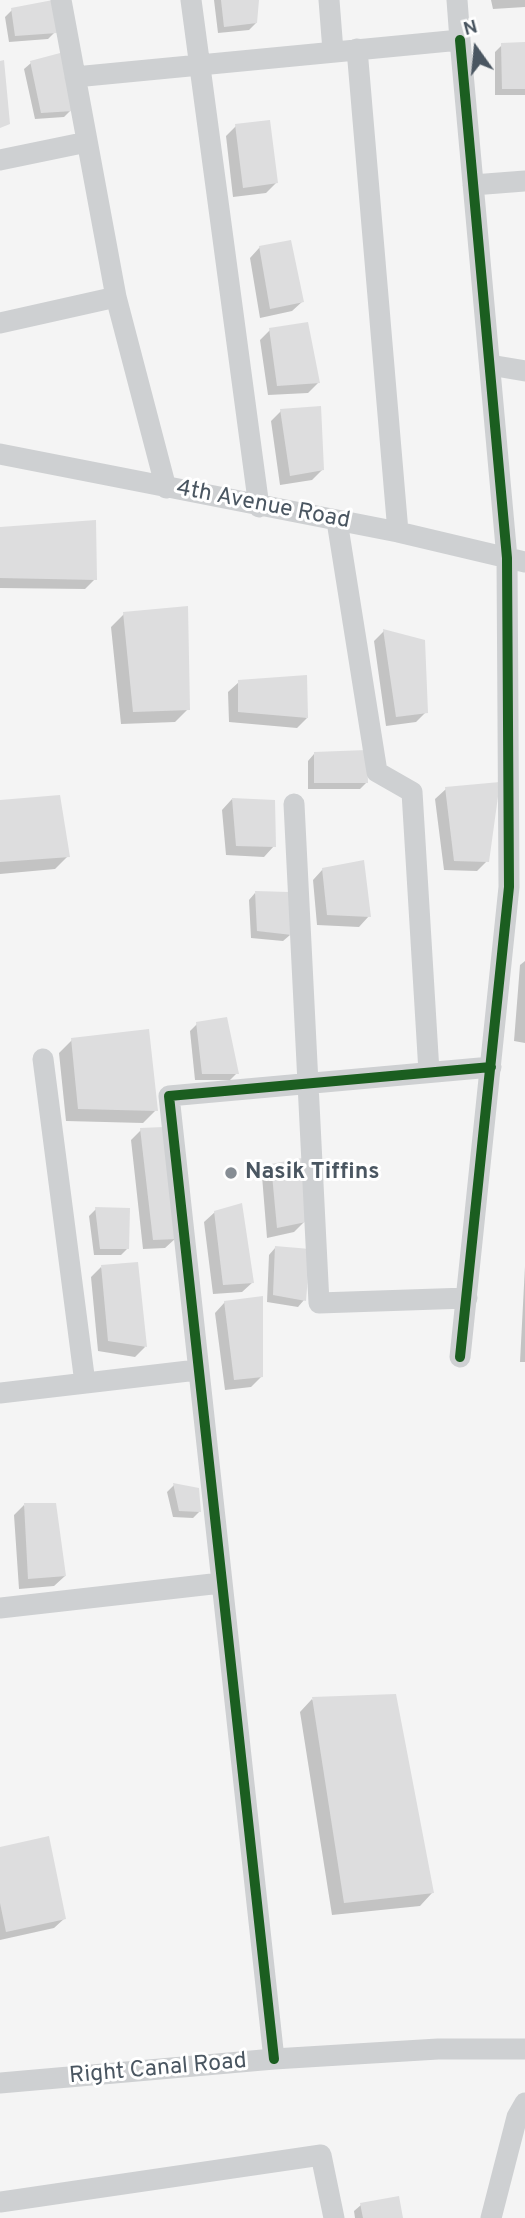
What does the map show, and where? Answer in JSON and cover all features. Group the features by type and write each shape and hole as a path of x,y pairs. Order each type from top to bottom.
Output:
{"street":[{"path":"61,0 116,297 166,488"},
{"path":"191,0 259,507"},
{"path":"329,0 333,51"},
{"path":"457,0 490,365 516,560 517,798 460,1357"},
{"path":"75,76 460,40"},
{"path":"357,49 398,532"},
{"path":"0,160 87,142"},
{"path":"474,186 525,181"},
{"path":"0,323 116,297"},
{"path":"490,365 525,371"},
{"name":"4th Avenue Road","path":"0,454 259,507 398,532 516,560"},
{"path":"337,521 377,772 412,792 429,1072"},
{"path":"294,804 319,1303 467,1298"},
{"path":"43,1059 85,1383"},
{"path":"274,2059 169,1096 491,1067"},
{"path":"0,1393 197,1370"},
{"path":"0,1608 221,1584"},
{"name":"Right Canal Road","path":"0,2083 274,2059 438,2049 525,2049"},
{"path":"491,2218 517,2117 525,2103"},
{"path":"0,2202 321,2155 334,2218"}],"building":[{"path":"53,0 57,33 15,36 11,8"},
{"path":"221,0 259,0 257,23 224,27"},
{"path":"525,42 525,89 502,89 501,43"},
{"path":"64,52 73,111 41,113 30,61"},
{"path":"4,60 10,124 0,128 0,61"},
{"path":"270,120 278,183 243,188 235,124"},
{"path":"291,240 304,302 270,309 259,246"},
{"path":"308,322 320,383 277,386 269,328"},
{"path":"321,406 324,470 290,476 280,409"},
{"path":"96,520 97,580 0,578 0,527"},
{"path":"188,606 190,710 133,712 123,612"},
{"path":"383,629 425,640 428,713 396,717"},
{"path":"307,675 308,718 238,712 238,680"},
{"path":"367,750 368,783 314,783 314,752"},
{"path":"500,782 489,862 454,861 445,787"},
{"path":"60,795 70,857 0,862 0,800"},
{"path":"232,798 275,800 276,847 236,846"},
{"path":"364,860 371,917 327,915 322,868"},
{"path":"255,891 289,892 292,935 257,931"},
{"path":"227,1017 239,1074 202,1074 196,1022"},
{"path":"149,1029 158,1111 78,1109 71,1038"},
{"path":"164,1127 177,1239 153,1240 140,1128"},
{"path":"302,1158 306,1222 277,1228 271,1164"},
{"path":"242,1203 254,1283 223,1285 214,1211"},
{"path":"95,1207 130,1208 129,1249 100,1249"},
{"path":"275,1246 310,1249 306,1301 273,1295"},
{"path":"138,1262 147,1347 108,1341 101,1265"},
{"path":"263,1296 263,1377 234,1380 224,1301"},
{"path":"173,1483 199,1488 201,1512 179,1511"},
{"path":"24,1503 56,1503 66,1576 28,1579"},
{"path":"396,1694 434,1893 344,1903 312,1697"},
{"path":"49,1836 66,1919 6,1932 0,1903 0,1847"},
{"path":"399,2196 403,2218 363,2218 360,2203"}],"cycle path":[{"path":"460,40 507,558 509,887 460,1357"},
{"path":"274,2059 169,1096 491,1067"}],"place":[{"name":"Nasik Tiffins","path":"231,1173"}]}
